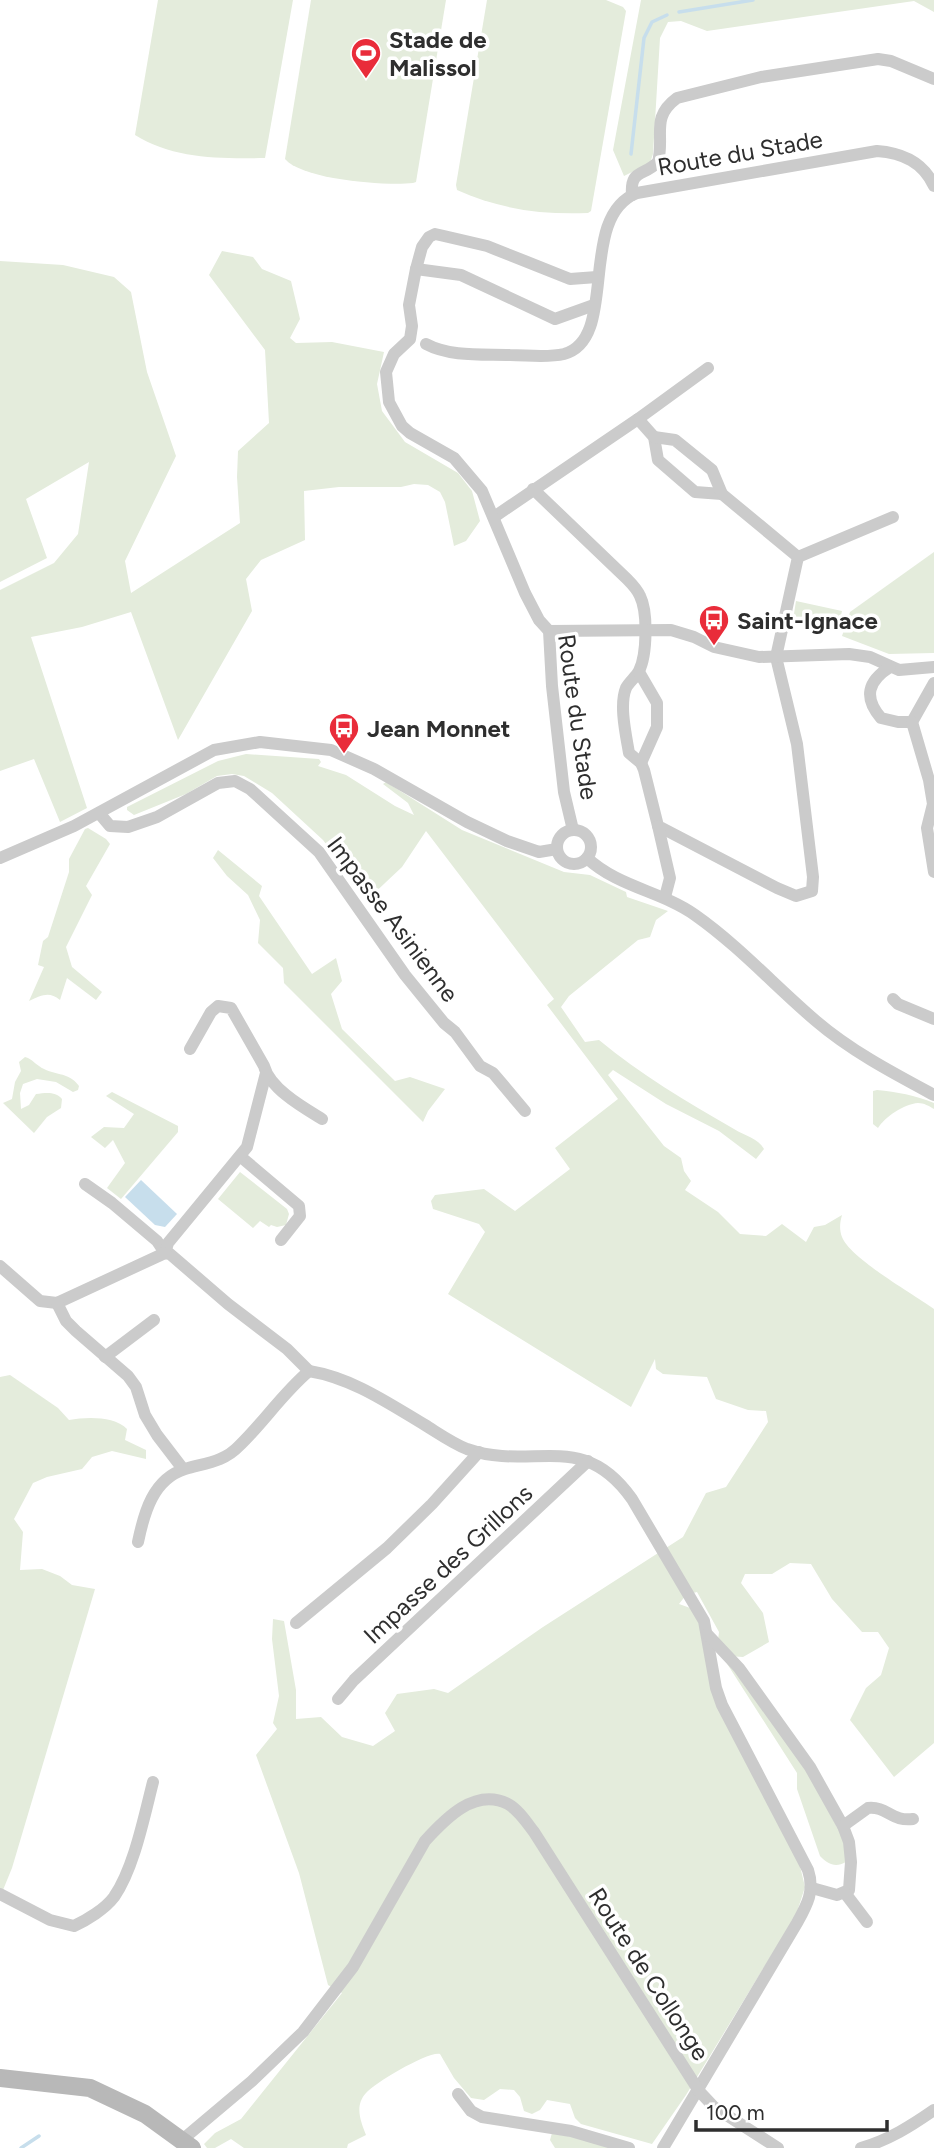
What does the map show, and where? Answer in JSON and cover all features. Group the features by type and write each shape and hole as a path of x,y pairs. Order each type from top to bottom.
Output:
{"main road":[{"path":"0,2078 90,2088 145,2114 187,2144"}],"street":[{"path":"632,195 631,181 634,177 658,162 660,121 668,105 677,98 761,77 878,59 891,61 934,79"},
{"name":"Route du Stade","path":"426,344 435,349 455,353 565,354 584,339 594,305 608,223 616,206 632,195 877,151 901,155 928,165 934,186"},
{"path":"594,305 555,319 460,275 416,269 425,240 435,234 487,246 570,279 597,277"},
{"name":"Route du Stade","path":"416,269 410,305 410,339 394,354 386,372 387,391 395,415 410,433 443,449 465,468 482,491 526,593 539,620 548,631 564,792 573,830"},
{"path":"494,517 708,369"},
{"path":"638,419 654,437 658,460 695,492 722,494"},
{"path":"654,437 675,440 712,470 722,494 799,557"},
{"path":"533,489 639,593 644,609 644,658 639,672 626,688 623,714 629,753 641,763 669,873 664,897"},
{"path":"799,557 893,517"},
{"path":"658,826 776,888 796,896 812,891 814,877 797,744 776,657 799,557"},
{"path":"548,631 671,630 694,637 714,648 736,653 776,657 849,654 870,657 899,670 934,667"},
{"path":"890,667 874,682 870,690 871,701 881,718 912,722"},
{"path":"639,672 657,703 657,727 641,763"},
{"path":"934,683 912,722 933,804 927,828 934,872"},
{"path":"0,858 46,840 214,750 244,743 288,744 331,750 410,787 467,822 507,841 539,852 557,849"},
{"name":"Impasse Asinienne","path":"99,813 110,826 128,827 157,817 218,783 235,781 250,789 319,852 405,975 444,1023 455,1032 480,1066 493,1073 525,1111"},
{"path":"573,830 582,832 589,840 591,849 587,858 579,864 569,864 561,858 557,849 564,833 573,830"},
{"path":"587,858 618,880 664,897 695,915 735,946 832,1034 876,1063 934,1095"},
{"path":"893,999 898,1004 934,1019"},
{"path":"190,1049 211,1012 218,1006 231,1008 266,1073 291,1100 322,1119"},
{"path":"166,1253 168,1243 241,1157 250,1141 266,1073"},
{"path":"241,1157 299,1206 300,1216 281,1240"},
{"path":"85,1184 151,1235 166,1253 244,1317 288,1349 309,1371 326,1374 366,1390 453,1442 479,1452 503,1456 571,1456 588,1461 612,1476 632,1499 699,1612 707,1633 716,1688 808,1870 812,1888 836,1895 845,1893 849,1890 851,1881 851,1861 849,1842 843,1826 810,1767 739,1668 707,1633"},
{"path":"0,1266 40,1301 57,1303 166,1253"},
{"path":"57,1303 66,1321 136,1387 145,1415 183,1469"},
{"path":"105,1357 153,1320"},
{"path":"138,1542 149,1502 159,1486 183,1469 214,1462 239,1446 279,1399 309,1371"},
{"path":"296,1623 387,1548 479,1452"},
{"name":"Impasse des Grillons","path":"338,1699 354,1680 588,1461"},
{"path":"0,1894 50,1920 74,1926 106,1905 116,1894 138,1840 153,1782"},
{"name":"Route de Collonge","path":"187,2144 303,2032 353,1967 425,1842 445,1820 462,1808 491,1800 510,1805 534,1832 699,2091 807,1906 812,1888"},
{"path":"843,1826 860,1812 875,1807 898,1819 913,1818"},
{"path":"845,1893 867,1922"},
{"path":"663,2148 699,2091 714,2107 778,2148"},
{"path":"458,2094 471,2111 482,2117 571,2131 629,2148"},
{"path":"862,2148 880,2143 901,2132 934,2110"}],"green space":[{"path":"158,0 293,0 265,158 181,153 165,149 135,135"},
{"name":"Stade de Malissol","path":"311,0 446,0 416,182 400,184 326,177 295,166 285,159"},
{"path":"487,0 606,0 626,11 591,211 588,213 521,209 489,202 457,190"},
{"path":"641,0 934,0 934,12 914,1 707,31 681,21 668,22 660,38 653,154 650,163 624,176 613,150"},
{"path":"222,251 253,257 262,269 291,281 300,319 290,338 296,343 332,342 384,352 377,384 382,411 405,442 458,473 472,491 480,521 466,541 454,546 445,502 440,492 428,485 339,487 304,491 305,540 261,560 246,579 252,611 178,740 131,612 82,627 31,637 87,808 60,822 34,759 0,771 0,590 54,563 78,534 89,462 26,499 47,558 0,582 0,261 63,265 114,277 131,292 147,372 176,456 125,561 131,593 240,523 238,451 269,423 265,350 209,275"},
{"path":"934,552 934,653 889,654 842,636 850,612"},
{"path":"796,601 842,611 838,629 793,620"},
{"path":"246,754 319,759 321,762 318,766 346,775 414,815 408,803 383,784 386,782 462,830 564,872 590,875 626,892 627,897 668,911 656,920 650,937 638,940 569,996 561,1007 585,1042 599,1040 647,1076 755,1140 764,1149 756,1159 719,1131 666,1104 613,1070 608,1075 664,1146 681,1158 684,1171 691,1181 685,1190 718,1212 740,1234 766,1236 782,1224 806,1242 814,1227 825,1225 842,1215 840,1231 847,1246 869,1265 934,1309 934,1743 894,1777 850,1720 866,1688 881,1675 889,1648 878,1632 862,1632 832,1599 811,1564 790,1563 772,1574 745,1574 741,1583 763,1613 769,1642 743,1657 728,1656 807,1771 844,1840 846,1862 832,1864 820,1856 797,1789 797,1773 717,1648 719,1632 697,1592 686,1595 679,1604 693,1609 699,1622 708,1665 799,1862 805,1887 796,1915 686,2095 652,2144 581,2124 575,2118 570,2104 547,2100 540,2110 532,2114 524,2111 520,2097 514,2090 500,2089 484,2100 471,2098 454,2078 440,2054 434,2054 390,2075 366,2093 359,2109 366,2135 348,2144 347,2148 244,2148 231,2139 215,2148 207,2148 204,2144 215,2133 241,2119 342,1993 328,1985 299,1873 256,1755 277,1729 273,1723 279,1696 272,1639 273,1619 284,1621 296,1690 296,1719 321,1717 342,1737 373,1746 395,1731 385,1713 397,1694 434,1689 448,1693 543,1627 683,1537 706,1493 726,1487 768,1422 766,1411 748,1410 716,1399 707,1377 663,1374 656,1369 655,1359 631,1407 448,1294 485,1232 479,1224 433,1209 431,1201 435,1195 484,1189 515,1211 570,1169 555,1148 618,1099 547,1005 554,999 426,831 402,867 368,899 323,840 272,793 244,776 217,776 186,794 134,815 127,810 127,807 218,761"},
{"path":"88,828 110,844 86,886 92,895 66,947 72,967 102,992 96,1000 67,978 60,1000 45,995 29,1001 44,967 38,965 43,941 48,937 69,872 69,859"},
{"path":"218,850 262,886 259,896 312,974 336,958 342,981 331,994 342,1029 395,1081 410,1077 445,1089 423,1122 284,983 283,968 258,943 260,920 248,895 227,876 213,858"},
{"path":"25,1057 44,1069 70,1078 79,1086 78,1090 73,1092 56,1082 37,1079 23,1084 20,1093 21,1109 29,1105 36,1094 53,1094 62,1099 61,1108 47,1117 34,1133 3,1103 12,1099 15,1082 21,1071 19,1062"},
{"path":"873,1091 920,1098 934,1103 934,1109 920,1103 901,1108 878,1128 873,1124"},
{"path":"112,1092 178,1126 178,1132 121,1199 107,1188 125,1163 113,1140 105,1148 91,1137 104,1127 124,1128 134,1114 106,1096"},
{"path":"240,1172 287,1209 289,1214 286,1225 269,1227 260,1221 253,1228 218,1199"},
{"path":"10,1375 58,1408 69,1420 100,1418 122,1425 127,1429 125,1440 146,1450 146,1459 112,1451 92,1457 82,1469 33,1483 14,1519 23,1532 20,1570 42,1569 60,1576 72,1585 95,1589 12,1868 3,1890 0,1889 0,1377"},
{"path":"552,2133 614,2148 555,2148 550,2140"}],"water":[{"path":"141,1180 177,1214 165,1227 155,1225 125,1197"}],"waterway":[{"path":"679,12 753,0"},
{"path":"631,154 644,38 652,22 667,15"},
{"path":"21,2148 39,2136"}],"place":[{"name":"Stade de Malissol","path":"366,80"},
{"name":"Saint-Ignace","path":"714,647"},
{"name":"Jean Monnet","path":"344,755"}]}
